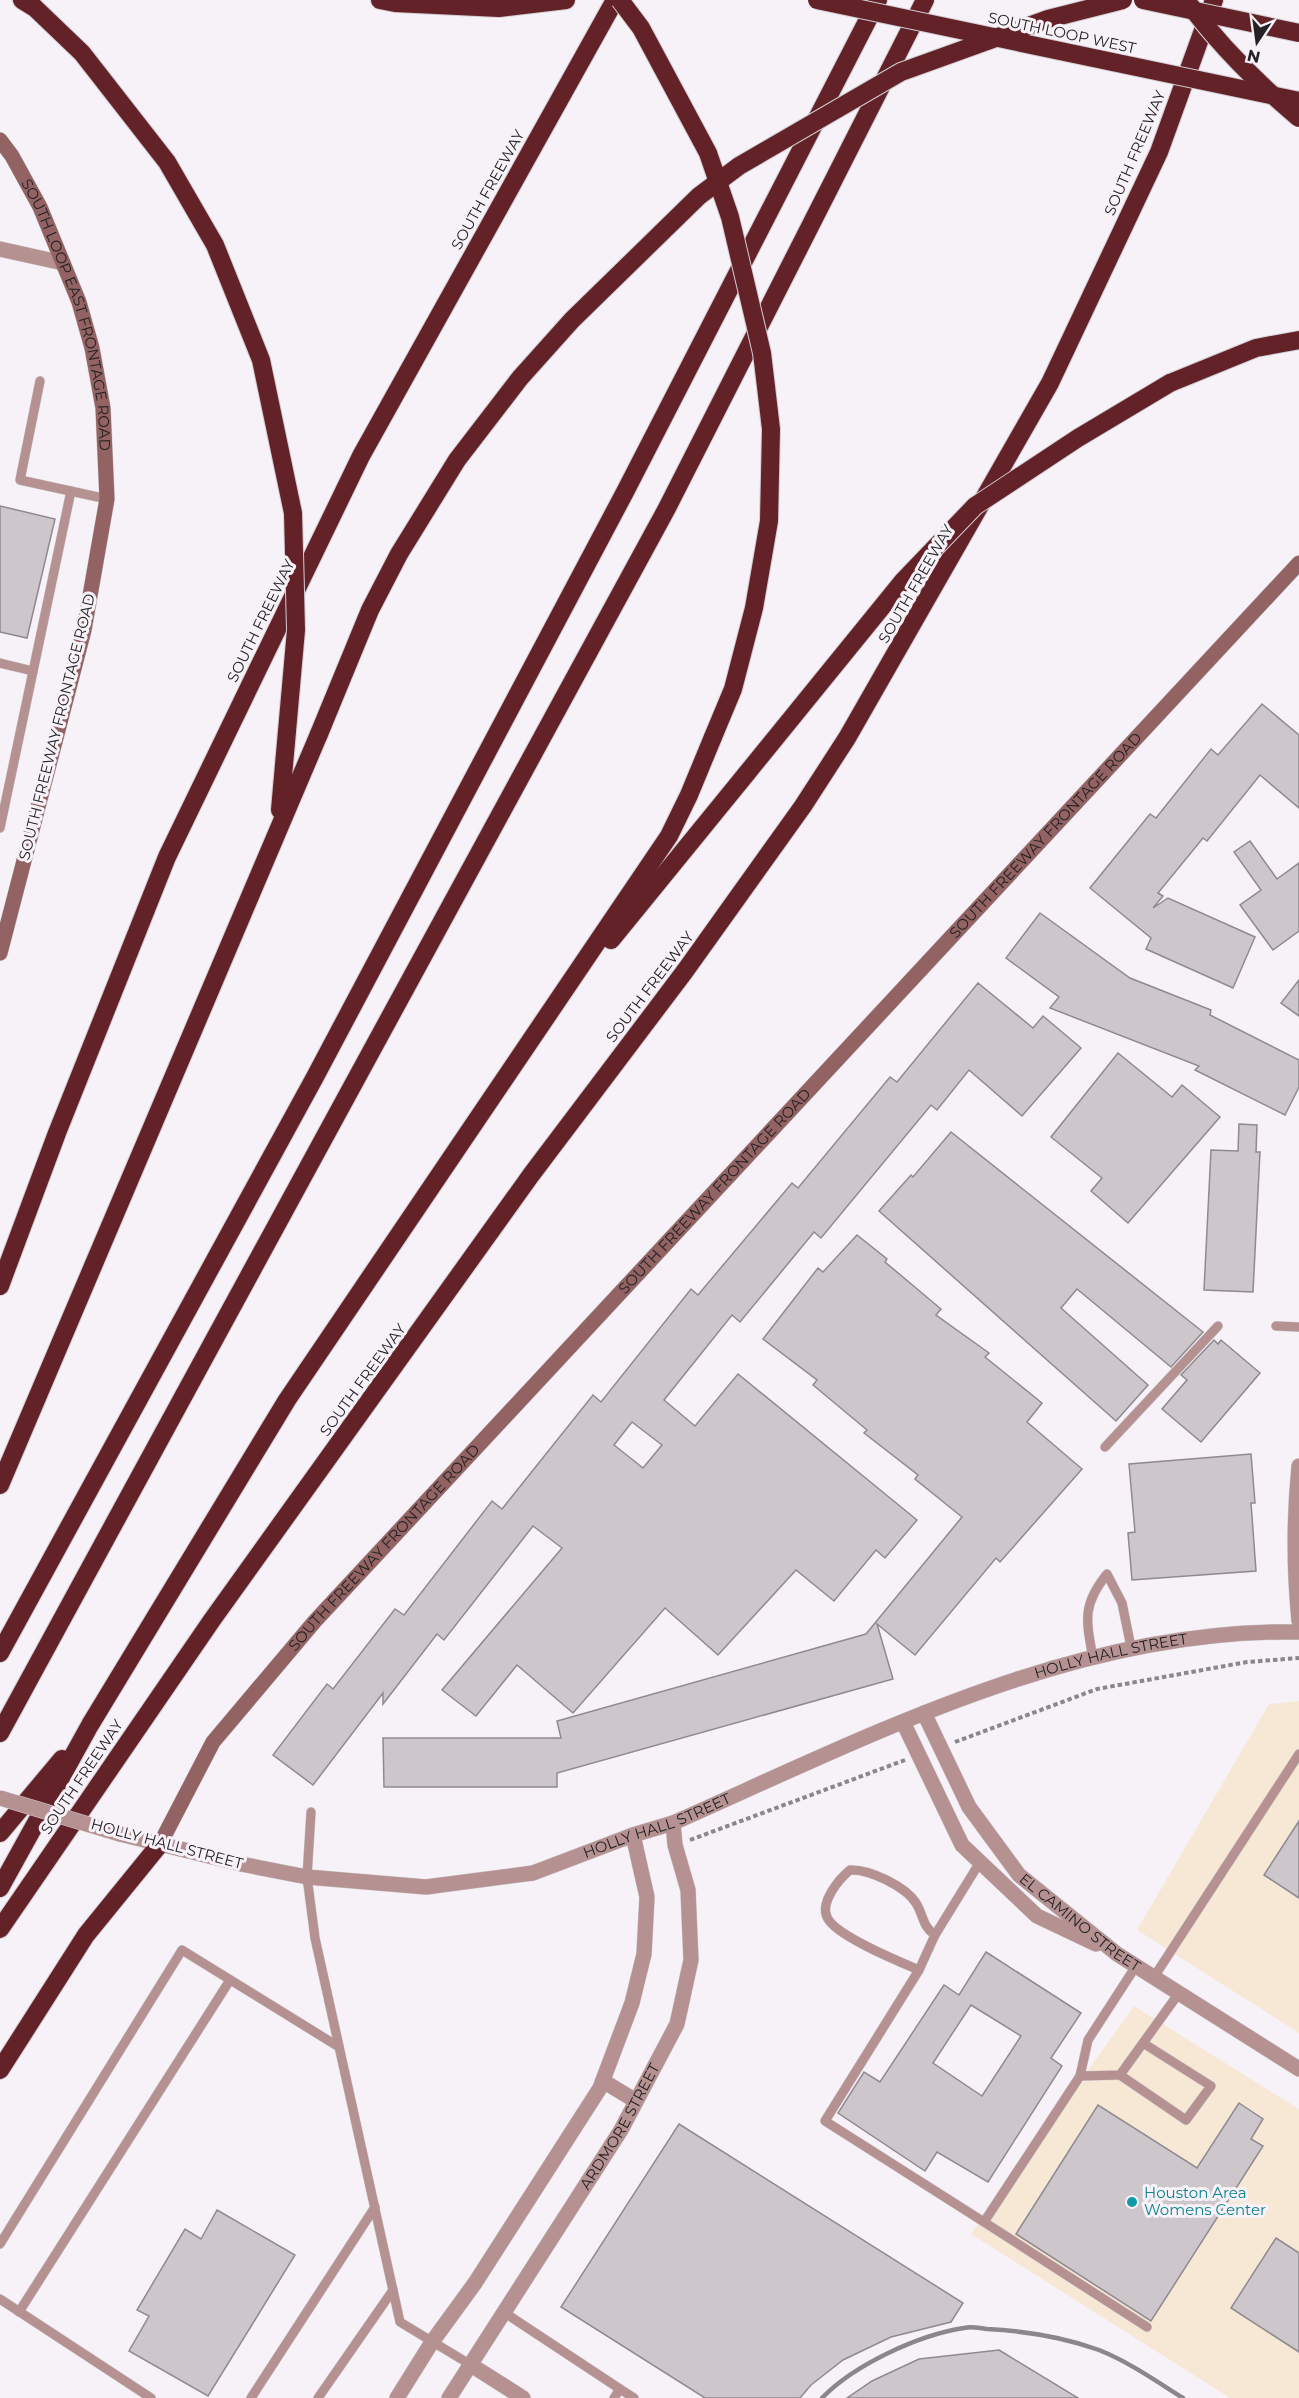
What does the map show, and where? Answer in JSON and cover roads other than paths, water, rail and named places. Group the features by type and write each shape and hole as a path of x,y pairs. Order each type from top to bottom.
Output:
{"highway":[{"path":"380,0 395,3 499,8 566,0"},
{"name":"SOUTH FREEWAY","path":"0,1286 57,1133 167,857 361,456 615,0"},
{"path":"0,1888 90,1725 286,1400 669,836 734,689 754,608 769,521 771,429 762,353 730,217 708,153 641,28 620,0"},
{"name":"SOUTH LOOP WEST","path":"817,0 1299,101"},
{"path":"0,1653 337,1035 625,492 878,0"},
{"path":"0,1733 666,510 925,0"},
{"path":"0,1485 375,601 399,554 457,460 520,378 572,320 699,196 739,166 901,72 1048,19 1123,0"},
{"path":"1143,0 1299,33"},
{"path":"1186,0 1210,33 1271,94 1299,118"},
{"name":"SOUTH FREEWAY","path":"0,1929 212,1620 531,1175 699,951 803,806 847,738 1050,383 1159,152 1214,0"},
{"path":"28,4 82,53 167,162 215,245 261,360 294,513 296,630 279,824"},
{"path":"540,1028 903,581 975,506 1078,438 1170,383 1256,348 1299,340"},
{"path":"0,1480 12,1455"},
{"path":"0,1833 90,1725"},
{"path":"0,2070 86,1935 160,1844"}],"main road":[{"name":"SOUTH LOOP EAST FRONTAGE ROAD","path":"0,140 12,156 40,207 79,302 92,348 103,408 107,499"},
{"name":"SOUTH FREEWAY FRONTAGE ROAD","path":"0,953 6,908 84,630 107,499"},
{"name":"SOUTH FREEWAY FRONTAGE ROAD","path":"160,1844 213,1742 315,1621 1299,563"}],"street":[{"path":"0,249 63,263"},
{"path":"1299,1466 1296,1491 1299,1621"},
{"name":"HOLLY HALL STREET","path":"0,1798 120,1834 241,1864 307,1877 426,1887 450,1884 533,1873 633,1835 673,1823 924,1713 1003,1683 1131,1647 1230,1633 1299,1632"},
{"name":"EL CAMINO STREET","path":"924,1713 969,1807 1019,1875 1117,1954 1299,2069"},
{"path":"903,1722 962,1845 1037,1916 1117,1954"},
{"name":"ARDMORE STREET","path":"449,2398 621,2130 677,2024 691,1959 688,1890 675,1845 673,1823"},
{"path":"397,2398 432,2342 476,2283 603,2081 632,2003 644,1954 647,1897 633,1835"},
{"path":"603,2081 636,2101"},
{"path":"471,2365 515,2396"}],"lane":[{"path":"40,381 20,480 107,499"},
{"path":"0,828 71,491"},
{"path":"0,663 33,671"},
{"path":"1105,1447 1218,1326"},
{"path":"1276,1326 1299,1328"},
{"path":"1093,1658 1087,1628 1088,1610 1094,1591 1107,1574 1122,1603 1131,1647"},
{"path":"1154,1977 1299,1754"},
{"path":"311,1812 307,1877 315,1938 400,2322 471,2365"},
{"path":"980,1862 935,1935 919,1970 825,2121 1147,2327"},
{"path":"919,1970 887,1957 839,1930 826,1916 825,1906 841,1878 850,1870 868,1872 880,1876 910,1896 917,1904 927,1929 935,1935"},
{"path":"0,2244 182,1950 339,2047"},
{"path":"984,2222 1080,2076 1088,2040 1137,1966"},
{"path":"19,2312 230,1980"},
{"path":"1119,2075 1179,1993"},
{"path":"1080,2076 1119,2075 1186,2120 1211,2086 1143,2043"},
{"path":"251,2398 375,2207"},
{"path":"318,2398 393,2290"},
{"path":"0,2299 152,2398"},
{"path":"505,2313 634,2398"},
{"path":"615,2398 620,2389"}],"railway":[{"path":"822,2398 851,2374 888,2353 927,2337 969,2327 1030,2333 1085,2345 1121,2360 1183,2398"}],"place":[{"name":"Houston Area Womens Center","path":"1132,2202"}]}
